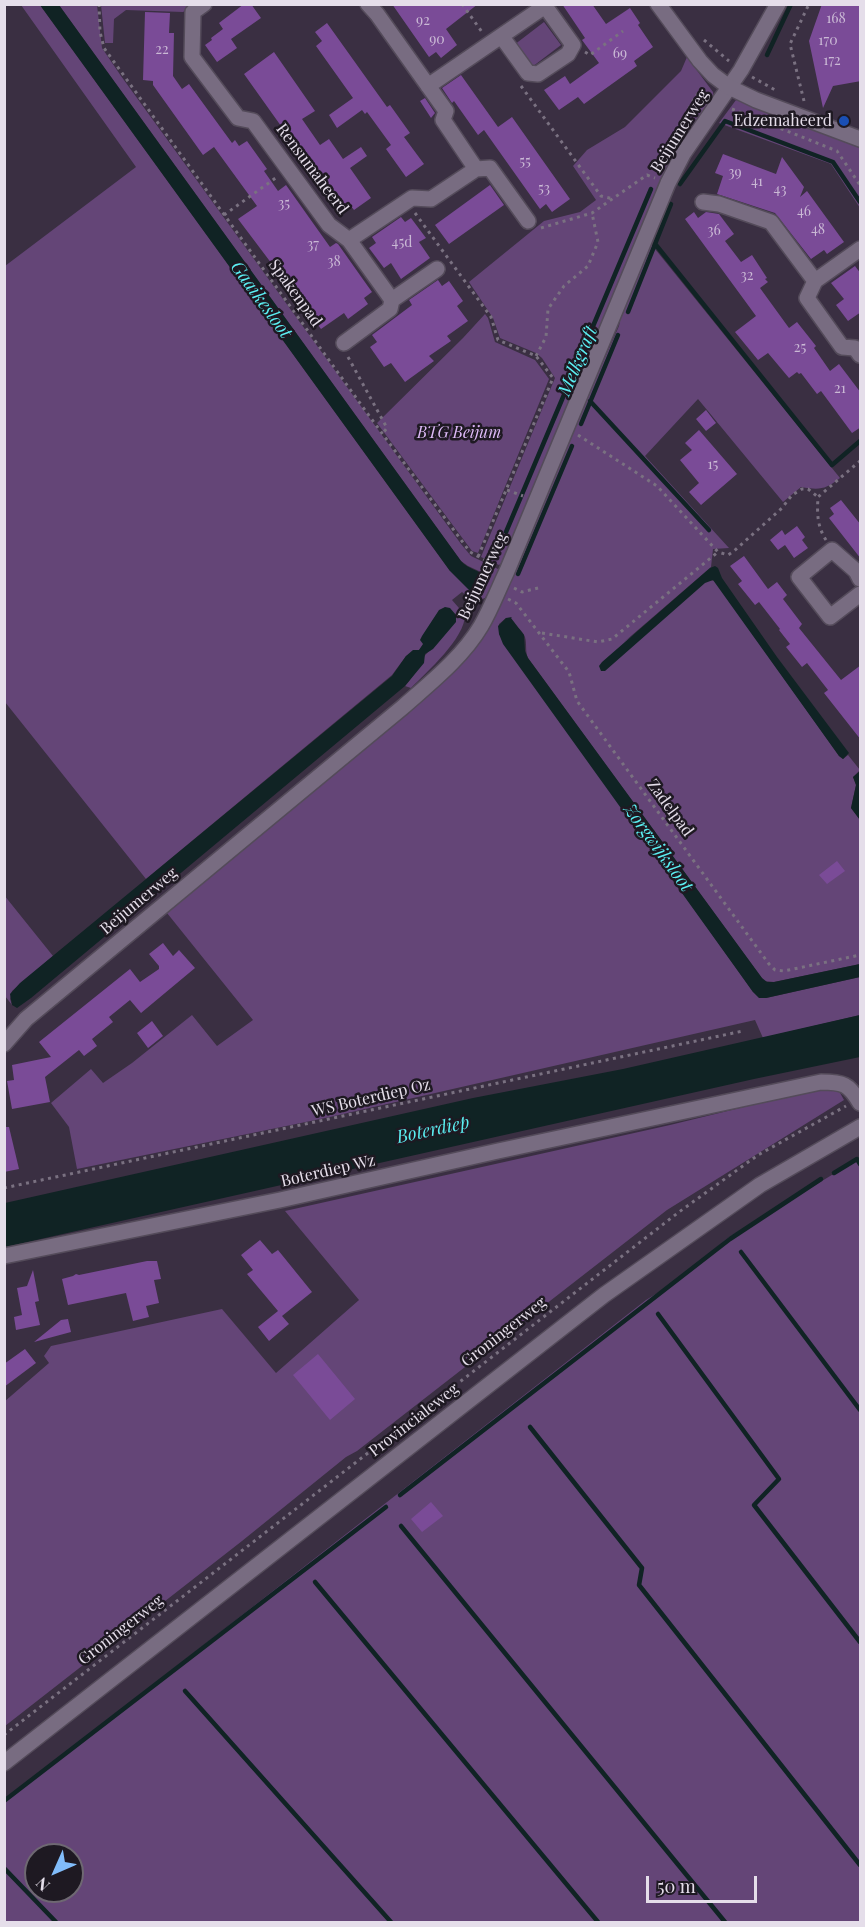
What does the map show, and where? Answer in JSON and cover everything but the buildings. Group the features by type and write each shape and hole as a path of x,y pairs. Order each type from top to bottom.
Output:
{"street":[{"name":"Rensumaheerd","path":"204,4 193,12 192,57 238,118 253,121 329,225 349,240 392,300"},
{"path":"368,4 446,111 443,120 476,169"},
{"path":"658,4 700,61 729,87 756,100 861,139"},
{"name":"Beijumerweg","path":"4,1044 26,1018 433,681 465,648 475,634 502,582 668,183 683,154 741,70 778,4"},
{"path":"428,86 546,5 573,45 568,54 538,74 528,73 496,40"},
{"path":"349,240 412,198 431,199 476,169 490,168 528,221"},
{"path":"703,202 719,204 771,222 816,281"},
{"path":"861,249 816,281 807,298 843,346 855,348 861,355"},
{"path":"344,342 390,309 392,300 437,269"},
{"path":"860,594 830,617 798,577 832,550 856,571 861,579"},
{"name":"Boterdiep Wz","path":"4,1256 280,1200 821,1082 838,1082 848,1086 859,1101"},
{"name":"Provincialeweg","path":"4,1763 604,1295 760,1185 861,1126"}],"path":[{"name":"Spakenpad","path":"99,4 100,32 104,48 470,552 478,557 502,582"},
{"path":"462,4 496,40"},
{"path":"796,98 804,101 790,44 808,4"},
{"path":"573,45 590,55 623,31"},
{"path":"700,37 741,70 778,91"},
{"path":"518,82 601,196 613,199"},
{"path":"718,104 837,151 861,185"},
{"path":"224,215 288,169"},
{"path":"528,221 534,230 592,213 647,175 668,183"},
{"path":"407,201 491,317 498,340 536,356 553,378 478,557"},
{"path":"536,356 546,337 548,309 564,286 588,266 598,242 592,213"},
{"path":"344,342 341,345 387,428 383,433"},
{"path":"566,428 657,486 718,552 728,555 782,508 792,495 802,489 808,489 818,497"},
{"path":"832,550 819,529 818,497 861,461"},
{"path":"507,490 516,493"},
{"path":"540,633 598,642 612,639 718,552"},
{"path":"502,582 522,591 542,587"},
{"name":"Zadelpad","path":"502,582 569,672 577,702 769,964 775,970 784,971 861,955"},
{"name":"WS Boterdiep Oz","path":"4,1188 743,1031"},
{"name":"Groningerweg","path":"4,1736 679,1212 758,1155 859,1101"}],"green space":[{"path":"196,4 183,12 126,10 114,19 113,43 105,43 101,5"},
{"path":"21,5 40,5 450,571 481,572 461,561 59,5 97,5 102,48 121,76 461,544 471,556 498,569 499,572 485,598 474,602 462,592 452,600 465,615 459,634 444,654 411,688 405,686 431,650 423,645 419,650 406,656 392,675 146,879 5,702 5,266 136,167"},
{"path":"544,22 561,45 532,67 514,45"},
{"path":"687,57 713,92 714,98 646,217 503,562 499,565 481,557 555,378 536,353 500,338 493,318 469,282 544,221 580,212 596,200 573,166 587,150 625,127 681,71"},
{"path":"736,100 860,148 860,208 831,164 719,123"},
{"path":"651,244 840,478 822,488 801,487 783,502 698,399 645,456 729,548 713,549 711,567 624,642 705,582 715,581 839,756 843,759 848,755 860,770 853,777 856,785 851,808 860,820 860,964 774,982 764,981 528,658 522,631 506,618 499,624 499,634 753,992 766,998 860,977 860,1015 763,1038 755,1020 330,1117 77,1169 69,1127 51,1103 91,1069 103,1083 192,1015 217,1046 253,1020 167,913 452,672 571,434 619,326 622,310"},
{"name":"BTG Beijum","path":"485,314 495,342 535,360 549,379 478,553 472,551 377,423"},
{"path":"4,895 53,956 12,991 10,999 12,1005 5,996"},
{"path":"822,1088 839,1091 844,1100 667,1210 357,1451 346,1457 5,1726 4,1402 49,1363 44,1356 51,1346 222,1309 276,1373 359,1300 285,1211 670,1125"},
{"path":"860,1158 860,1922 5,1922 5,1800 646,1300 672,1284 729,1237"}],"water":[{"name":"Gaaikesloot","path":"40,5 59,5 461,561 487,577 480,590 472,593 450,571"},
{"path":"715,566 777,657 849,753 843,759 713,580 705,583 605,671 601,671 599,666 602,662"},
{"path":"445,607 450,608 456,615 456,622 433,649 425,654 424,663 405,686 31,998 17,1008 12,1005 10,994 20,983 392,676 406,656 413,650 419,650 423,644 420,640 422,636 439,610"},
{"name":"Zorgwijksloot","path":"512,617 524,635 528,658 762,978 767,982 774,982 860,964 860,977 766,998 759,998 753,992 503,644 498,626 506,618"},
{"path":"860,771 860,820 851,808 856,785 853,777"},
{"name":"Boterdiep","path":"860,1015 860,1057 5,1247 5,1203 473,1098 623,1069"}],"waterway":[{"path":"767,55 791,4"},
{"path":"680,184 725,121 833,162 860,202"},
{"name":"Melkgraft","path":"506,532 651,189"},
{"path":"628,312 671,204"},
{"path":"656,245 832,465 860,441"},
{"path":"581,424 618,335"},
{"path":"590,401 709,530"},
{"path":"518,574 572,446"},
{"path":"834,1173 857,1159 860,1164"},
{"path":"400,1495 730,1239 821,1179"},
{"path":"741,1252 860,1410"},
{"path":"658,1314 779,1479 754,1505 860,1642"},
{"path":"530,1427 642,1568 639,1585 860,1865"},
{"path":"4,1801 386,1507"},
{"path":"401,1526 725,1922"},
{"path":"315,1582 598,1922"},
{"path":"185,1691 391,1922"},
{"path":"4,1868 56,1922"}],"place":[{"name":"Edzemaheerd","path":"844,121"}]}
